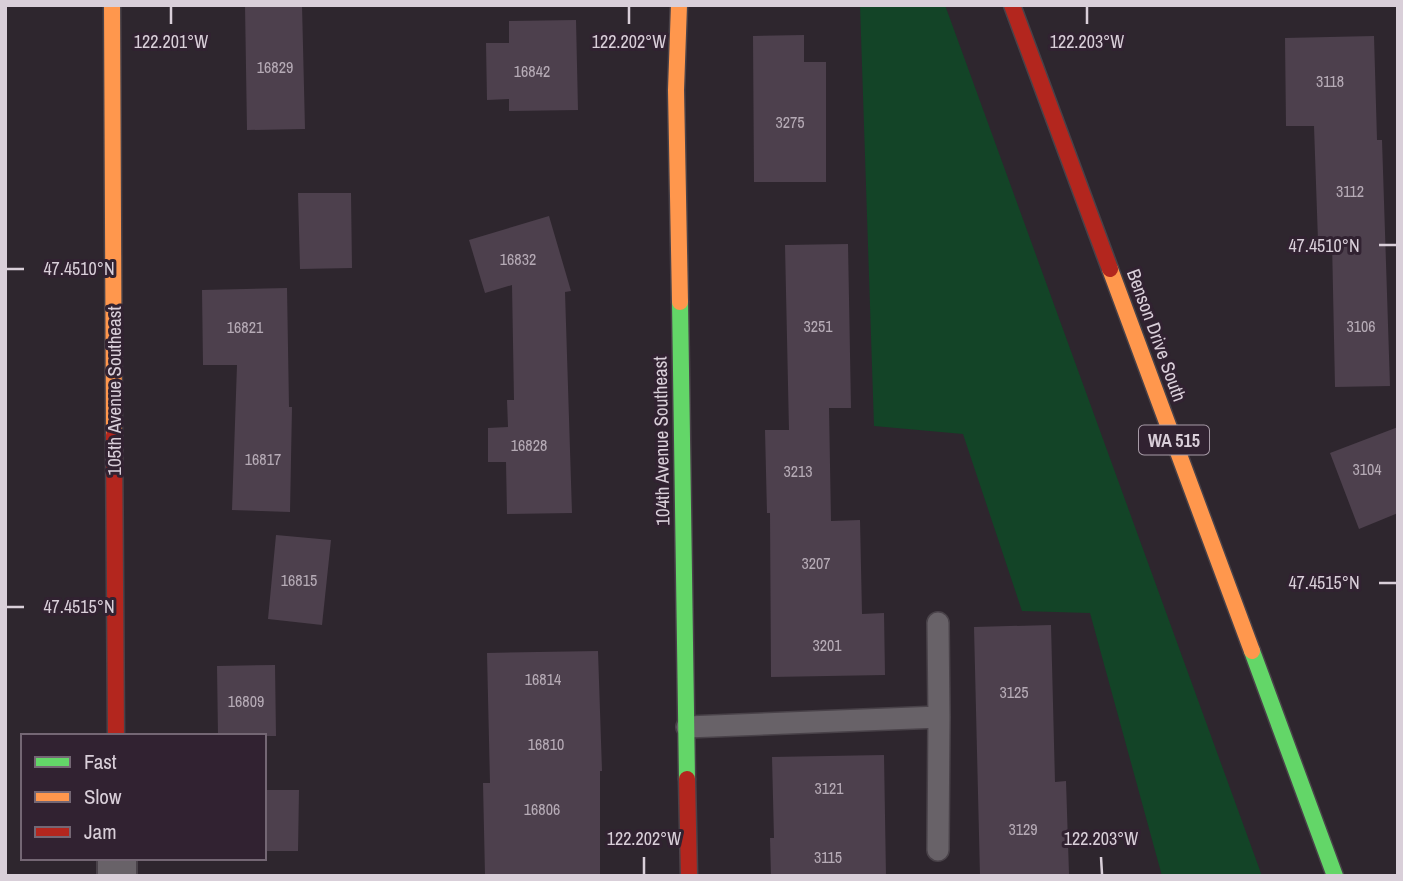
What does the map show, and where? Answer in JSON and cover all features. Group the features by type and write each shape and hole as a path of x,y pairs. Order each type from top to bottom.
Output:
{"street":[{"name":"105th Avenue Southeast","path":"112,5 117,734"},
{"name":"104th Avenue Southeast","path":"679,5 676,90 689,876"},
{"name":"Benson Drive South","path":"1012,5 1335,876"}],"lane":[{"path":"938,623 938,850"},
{"path":"687,727 939,717"}],"green space":[{"path":"860,5 945,5 1262,876 1162,876 1090,613 1022,611 963,434 874,426"}],"building":[{"path":"245,5 302,5 305,129 247,130"},
{"path":"576,20 578,110 509,111 509,99 487,100 486,43 509,43 509,21"},
{"path":"804,35 804,62 826,62 826,182 754,182 753,36"},
{"path":"1374,36 1377,140 1382,140 1390,386 1335,387 1332,241 1318,241 1314,126 1286,126 1285,38"},
{"path":"298,193 351,193 352,268 300,269"},
{"path":"549,216 571,291 565,292 572,513 507,514 506,462 488,462 488,428 508,427 507,400 514,400 512,285 485,293 469,240"},
{"path":"848,244 851,408 829,408 831,521 860,520 862,614 884,613 885,675 771,677 770,513 767,513 765,430 789,430 785,245"},
{"path":"287,288 289,407 292,407 290,512 232,510 237,365 203,365 202,290"},
{"path":"1398,427 1398,513 1359,529 1330,453"},
{"path":"276,535 331,540 322,625 268,619"},
{"path":"1051,625 1055,782 1066,781 1069,874 980,876 974,627"},
{"path":"598,651 602,771 600,876 485,876 483,783 490,783 487,653"},
{"path":"275,665 276,736 218,734 217,666"},
{"path":"884,755 886,876 771,876 770,838 774,838 772,757"},
{"path":"266,790 299,790 298,851 266,851"}],"traffic: fast":[{"path":"680,302 687,779"},
{"path":"1252,651 1335,876"}],"traffic: slow":[{"path":"112,5 114,435"},
{"path":"679,5 676,90 680,302"},
{"path":"1110,269 1252,651"}],"traffic: jam":[{"path":"1012,5 1110,269"},
{"path":"114,435 116,734"},
{"path":"687,779 689,876"}]}
